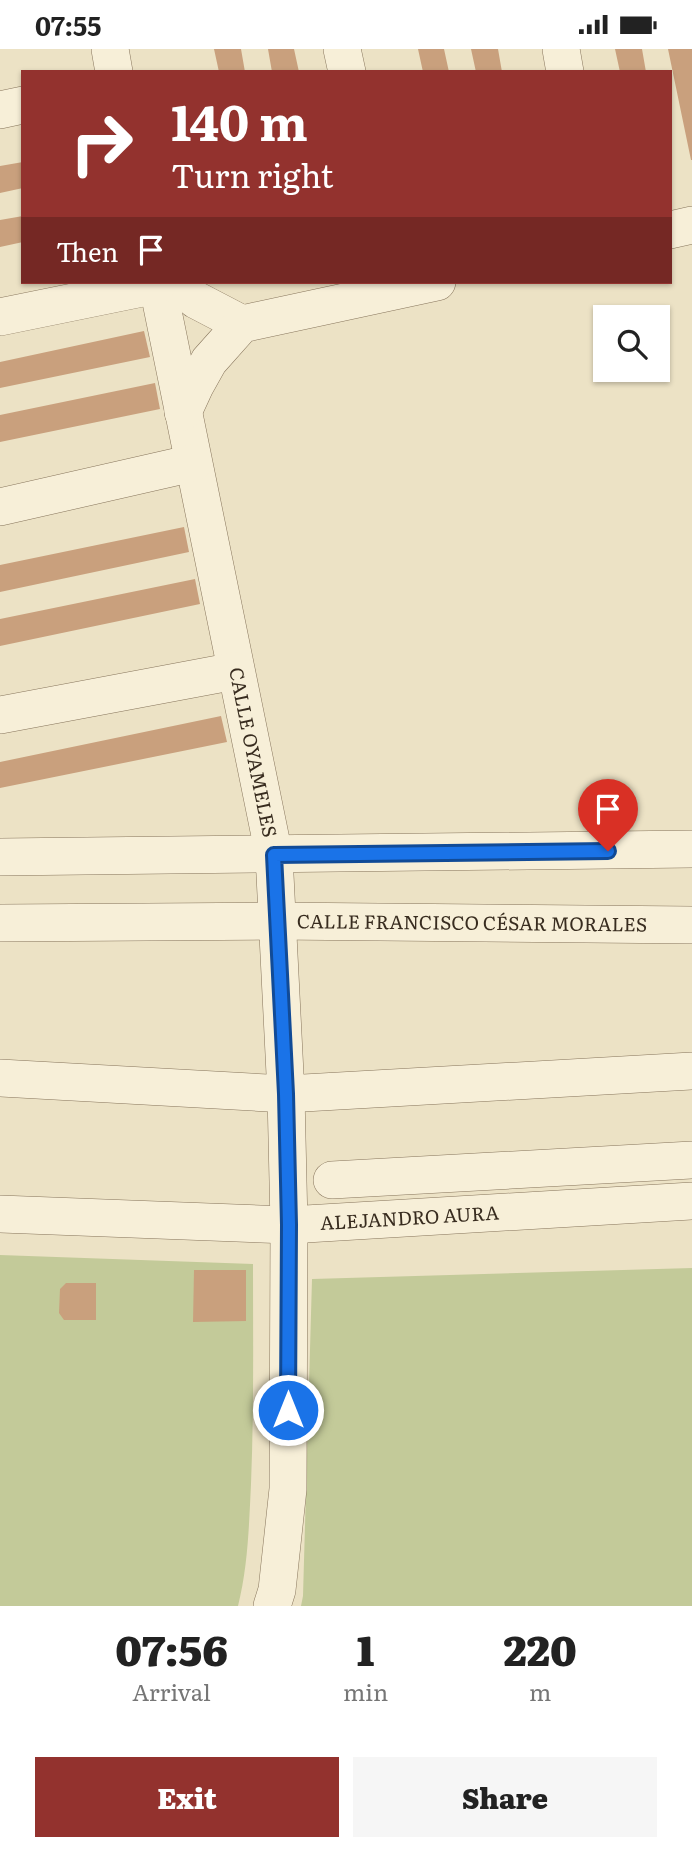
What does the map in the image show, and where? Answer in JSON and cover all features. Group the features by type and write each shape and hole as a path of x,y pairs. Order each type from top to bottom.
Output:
{"street":[{"path":"110,49 114,70"},
{"path":"342,49 347,70"},
{"path":"561,49 565,70"},
{"path":"0,110 21,105"},
{"path":"672,229 692,225"},
{"path":"0,317 158,284"},
{"name":"CALLE OYAMELES","path":"163,284 183,412 274,855 286,1094 289,1225 288,1489 277,1590 272,1606"},
{"path":"165,284 242,324"},
{"path":"183,412 209,361 242,324 391,287 419,284"},
{"path":"0,507 193,463"},
{"path":"0,715 235,671"},
{"path":"0,857 692,849"},
{"name":"CALLE FRANCISCO CÉSAR MORALES","path":"0,923 276,921 692,925"},
{"path":"0,1078 286,1094 692,1071"},
{"path":"332,1180 692,1160"},
{"name":"ALEJANDRO AURA","path":"0,1214 289,1225 692,1201"}],"green space":[{"path":"0,1255 253,1264 249,1530 238,1606 0,1606"},
{"path":"692,1268 692,1606 301,1606 312,1279"}],"building":[{"path":"214,49 241,49 245,70 219,70"},
{"path":"268,49 294,49 299,70 272,70"},
{"path":"418,49 444,49 449,70 423,70"},
{"path":"471,49 498,49 502,70 476,70"},
{"path":"615,49 642,49 646,70 620,70"},
{"path":"668,49 692,49 692,160 691,160"},
{"path":"21,162 21,188 0,193 0,166"},
{"path":"21,216 21,242 0,247 0,220"},
{"path":"144,331 150,357 0,388 0,362"},
{"path":"155,383 160,409 0,442 0,415"},
{"path":"184,527 189,552 0,592 0,565"},
{"path":"195,579 200,604 0,646 0,619"},
{"path":"221,716 227,742 0,788 0,762"},
{"path":"194,1270 246,1270 246,1321 193,1322"},
{"path":"66,1283 96,1283 96,1320 64,1320 59,1313 60,1289"}],"route":[{"path":"288,1410 289,1225 286,1094 274,855 608,851"}]}
